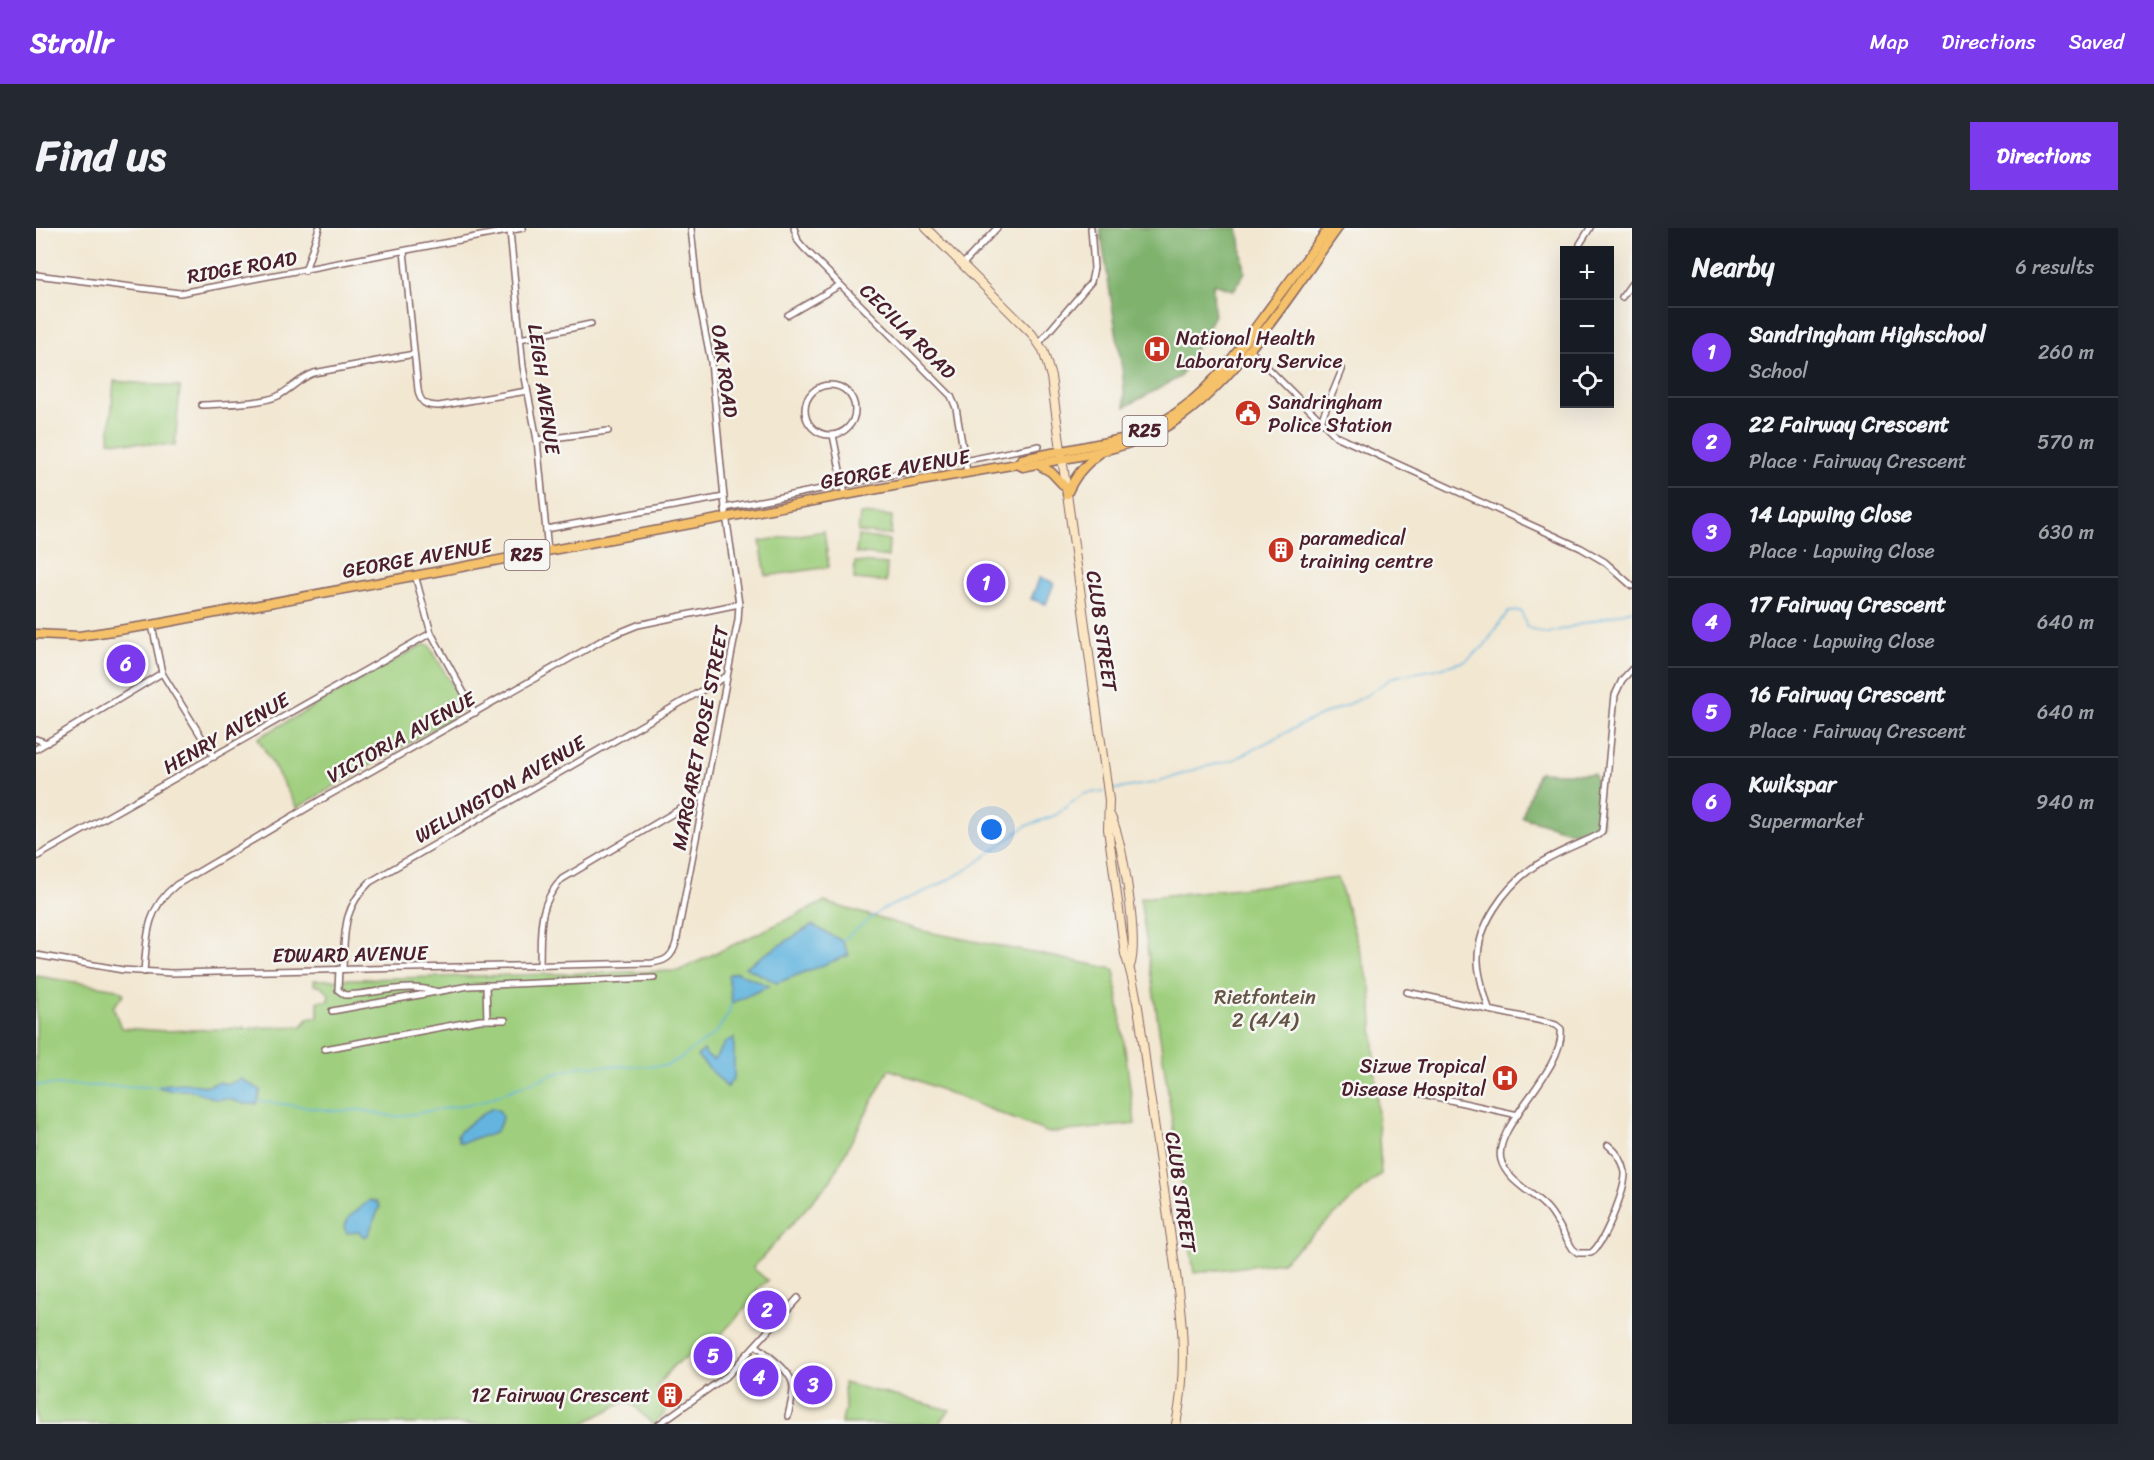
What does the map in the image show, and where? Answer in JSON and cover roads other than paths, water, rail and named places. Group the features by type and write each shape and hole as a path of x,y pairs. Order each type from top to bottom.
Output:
{"main road":[{"path":"926,228 1039,343"},
{"name":"R25","path":"1062,455 1147,431 1171,417 1246,347 1329,228"},
{"name":"R25","path":"1062,455 1105,450 1149,436 1175,422 1218,385 1338,228"},
{"name":"CLUB STREET","path":"1039,343 1051,377 1110,815 1118,836 1128,899 1133,953 1130,966 1180,1299 1185,1348 1184,1376 1176,1424"},
{"path":"1036,464 1051,472 1066,491 1083,467 1105,450"},
{"name":"GEORGE AVENUE","path":"1017,464 1023,467 1062,455"},
{"name":"GEORGE AVENUE","path":"36,634 79,636 152,625 1017,464 1022,459 1062,455"}],"street":[{"path":"305,271 319,228"},
{"name":"RIDGE ROAD","path":"36,276 174,293 305,271 523,228"},
{"name":"OAK ROAD","path":"691,228 698,296 711,362 726,519"},
{"name":"CECILIA ROAD","path":"794,228 798,241 803,247 951,396 956,408 968,472"},
{"path":"962,265 997,228"},
{"path":"1039,343 1094,276 1091,228"},
{"path":"1580,244 1590,228"},
{"name":"LEIGH AVENUE","path":"513,229 520,339 537,440 548,551"},
{"path":"404,251 419,395 423,403 429,406 527,391"},
{"path":"1622,297 1632,283"},
{"path":"788,315 840,285"},
{"path":"520,339 591,324"},
{"path":"1246,347 1336,436 1581,548 1605,562 1632,586"},
{"path":"202,405 272,398 314,373 414,354"},
{"path":"1321,421 1342,370"},
{"path":"829,385 845,390 851,396 855,412 848,428 834,435 825,435 811,427 804,412 808,396 821,386 829,385"},
{"path":"537,440 608,431"},
{"path":"834,435 845,495"},
{"name":"GEORGE AVENUE","path":"725,508 1039,446"},
{"path":"546,529 724,497"},
{"name":"MARGARET ROSE STREET","path":"666,960 675,948 739,604 726,519"},
{"path":"415,575 431,633 475,713"},
{"name":"VICTORIA AVENUE","path":"144,972 148,926 162,898 176,885 329,795 584,650 627,628 739,604"},
{"path":"152,625 162,673 214,757"},
{"name":"HENRY AVENUE","path":"36,857 431,633"},
{"path":"1489,1010 1478,962 1482,935 1490,916 1521,878 1547,859 1602,831 1615,695 1622,680 1632,669"},
{"path":"36,750 162,673"},
{"name":"WELLINGTON AVENUE","path":"401,987 345,995 338,990 348,914 370,882 727,676"},
{"path":"36,739 47,743"},
{"path":"540,965 542,911 550,892 562,879 704,795"},
{"name":"EDWARD AVENUE","path":"36,956 144,972 199,973 652,963 666,960"},
{"path":"332,1011 469,986 654,978"},
{"path":"486,985 487,1020"},
{"path":"399,998 401,987 437,991"},
{"path":"1407,992 1548,1022 1561,1029 1556,1053 1518,1115 1500,1152 1506,1171 1551,1212 1573,1249 1578,1252 1591,1253 1596,1250 1624,1185 1625,1174 1620,1156 1608,1145"},
{"path":"325,1049 487,1020 505,1020"},
{"path":"1418,1094 1518,1115"},
{"path":"659,1424 720,1383 757,1346 798,1298"},
{"path":"757,1346 785,1371 792,1381 794,1387 788,1416"}],"water":[{"path":"1040,577 1054,583 1046,604 1031,599"},
{"path":"812,925 842,941 849,955 777,983 745,967"},
{"path":"736,972 769,986 732,1003 728,975"},
{"path":"734,1038 734,1078 727,1087 697,1056 704,1050 707,1056 714,1060 725,1043"},
{"path":"241,1079 261,1090 257,1104 216,1099 191,1090 168,1090 159,1087 160,1085 183,1083 208,1086 218,1082 229,1084"},
{"path":"493,1108 500,1111 502,1117 495,1132 459,1142 457,1135 459,1132"},
{"path":"370,1200 377,1202 380,1206 368,1235 364,1237 359,1232 347,1233 344,1228 349,1217"}],"waterway":[{"path":"1111,790 1159,782 1233,760 1306,722 1362,698 1393,677 1466,661 1484,646 1508,612 1521,611 1527,627 1545,634 1632,610"},
{"path":"842,941 881,910 935,887 968,869 1026,826 1056,815 1083,794 1104,791"},
{"path":"259,1101 336,1111 362,1110 395,1117 481,1102 581,1066 666,1066 716,1033 729,1013 731,1003"},
{"path":"36,1085 159,1087"}],"place":[{"name":"National Health Laboratory Service","path":"1157,349"},
{"name":"Sandringham Police Station","path":"1248,413"},
{"name":"paramedical training centre","path":"1281,550"},
{"name":"Sandringham Highschool","path":"986,583"},
{"name":"Kwikspar","path":"126,664"},
{"name":"Sizwe Tropical Disease Hospital","path":"1505,1078"},
{"name":"22 Fairway Crescent","path":"767,1310"},
{"name":"16 Fairway Crescent","path":"713,1356"},
{"name":"17 Fairway Crescent","path":"759,1377"},
{"name":"14 Lapwing Close","path":"813,1385"},
{"name":"12 Fairway Crescent","path":"670,1395"}],"park label":[{"name":"Rietfontein 2 (4/4)","path":"1265,1008"}]}
